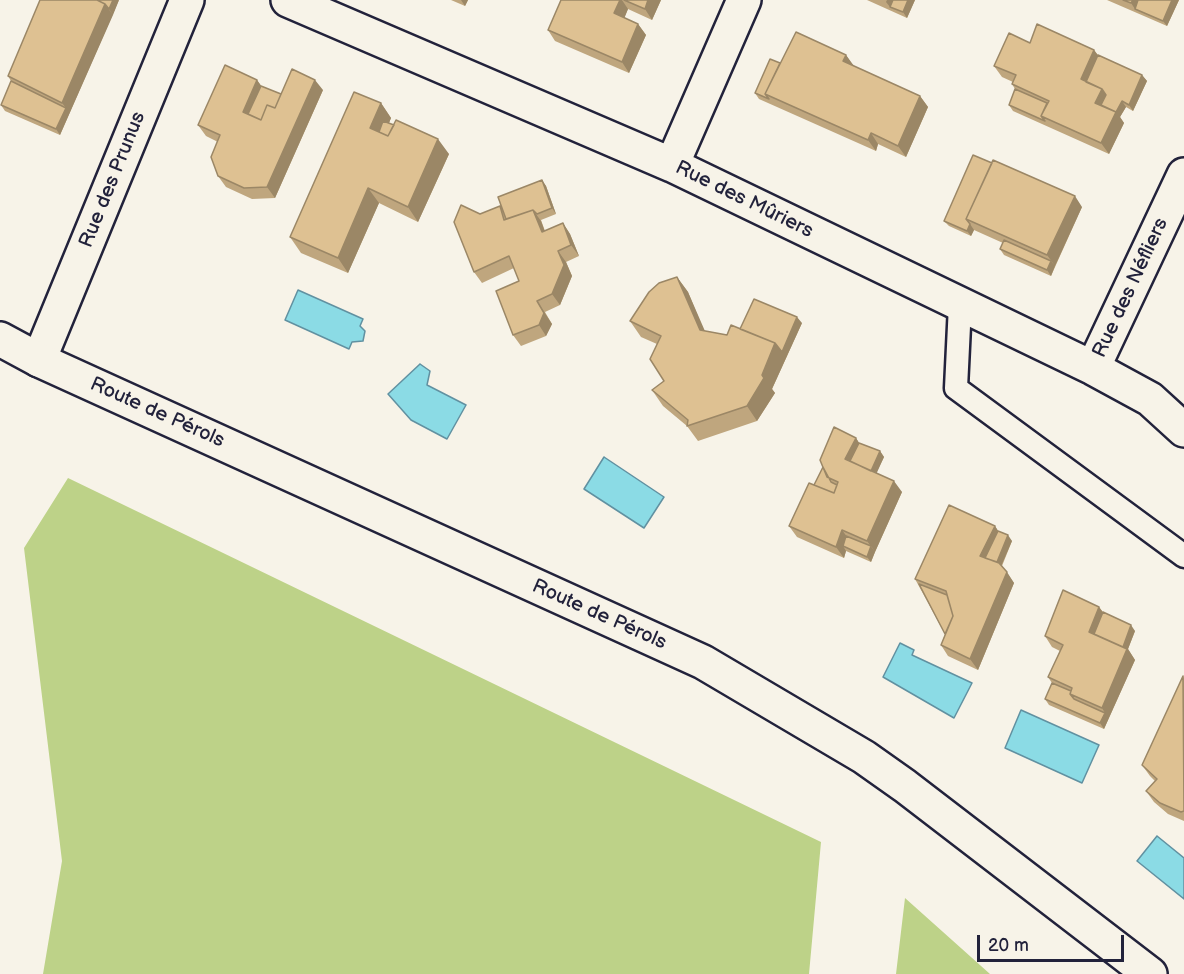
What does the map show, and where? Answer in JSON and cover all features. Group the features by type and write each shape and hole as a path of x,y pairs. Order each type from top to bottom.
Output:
{"street":[{"name":"Rue des Prunus","path":"39,360 187,0"},
{"name":"Rue des Mûriers","path":"288,0 672,165 1093,368 1150,399 1184,430"},
{"path":"672,165 744,0"},
{"name":"Rue des Néfliers","path":"1093,368 1184,175"},
{"name":"Route de Pérols","path":"0,339 39,360 703,662 864,757 1150,974"}],"lane":[{"path":"960,305 956,388 1184,556"}],"green space":[{"path":"68,478 821,842 809,974 43,974 62,861 24,548"},
{"path":"905,898 990,974 896,974"}],"water":[{"path":"298,290 363,319 360,326 365,331 363,341 352,342 349,349 285,320"},
{"path":"420,364 430,371 427,385 466,405 447,439 411,420 388,394"},
{"path":"604,457 664,497 644,528 584,489"},
{"path":"900,643 914,650 912,655 972,683 954,718 883,677"},
{"path":"1021,710 1099,745 1082,783 1005,748"},
{"path":"1157,836 1184,858 1184,899 1137,861"}],"building":[{"path":"40,0 97,0 105,4 62,103 8,76"},
{"path":"97,0 113,0 109,9"},
{"path":"561,0 620,0 614,13 638,24 622,62 548,30"},
{"path":"624,0 648,0 645,9"},
{"path":"893,0 908,0 903,12 890,7"},
{"path":"1138,0 1172,0 1163,21 1135,9"},
{"path":"1037,24 1094,50 1081,79 1102,89 1095,103 1116,112 1101,143 1041,116 1049,101 1012,84 1016,75 994,66 1009,33 1030,43"},
{"path":"796,32 846,55 843,61 920,96 898,146 871,133 868,140 765,94"},
{"path":"1098,55 1142,75 1129,105 1122,101 1116,112 1101,105 1106,95 1102,89 1086,82"},
{"path":"770,59 780,63 765,94 769,99 755,93"},
{"path":"225,65 257,80 243,112 261,120 267,105 275,108 292,69 315,80 267,187 244,188 218,176 211,157 220,135 198,125"},
{"path":"11,81 66,108 56,129 1,105"},
{"path":"261,86 281,94 275,108 267,105 261,120 248,114"},
{"path":"1015,89 1047,103 1041,116 1045,121 1009,105"},
{"path":"354,92 381,103 370,128 388,136 396,120 438,139 408,207 368,188 338,258 290,237"},
{"path":"383,121 394,125 388,136 379,132"},
{"path":"973,155 992,163 966,219 970,224 967,231 944,221"},
{"path":"993,160 1075,196 1047,255 966,219"},
{"path":"542,180 552,208 537,214 533,210 506,219 498,197"},
{"path":"461,205 480,214 500,206 504,220 533,210 542,232 563,223 571,245 558,251 564,265 552,294 537,301 544,313 539,325 513,335 496,291 519,281 509,256 474,272 454,222"},
{"path":"1004,240 1051,261 1047,270 1000,249"},
{"path":"677,277 700,330 727,335 731,325 775,343 762,375 764,378 747,406 687,426 688,420 652,390 664,381 650,359 661,336 630,321 649,292 659,283"},
{"path":"754,299 797,317 782,352 775,343 740,329"},
{"path":"834,427 856,438 845,459 894,481 867,541 842,530 836,547 789,526 809,483 834,493 838,482 827,477 820,460"},
{"path":"859,443 880,451 871,471 850,461"},
{"path":"823,467 831,482 837,485 834,493 814,485"},
{"path":"949,505 995,526 980,556 999,563 1007,572 970,659 941,645 953,616 946,591 915,579"},
{"path":"998,531 1008,535 997,562 985,558"},
{"path":"846,536 871,546 867,557 843,546"},
{"path":"919,584 947,595 953,616 945,634"},
{"path":"1063,590 1099,607 1089,632 1127,649 1102,708 1070,694 1072,688 1048,677 1063,645 1045,636"},
{"path":"1103,612 1131,625 1123,647 1094,634"},
{"path":"1183,676 1184,811 1181,812 1160,803 1146,791 1157,779 1142,765"},
{"path":"1052,683 1071,691 1070,694 1074,699 1105,713 1100,723 1045,699"}]}
